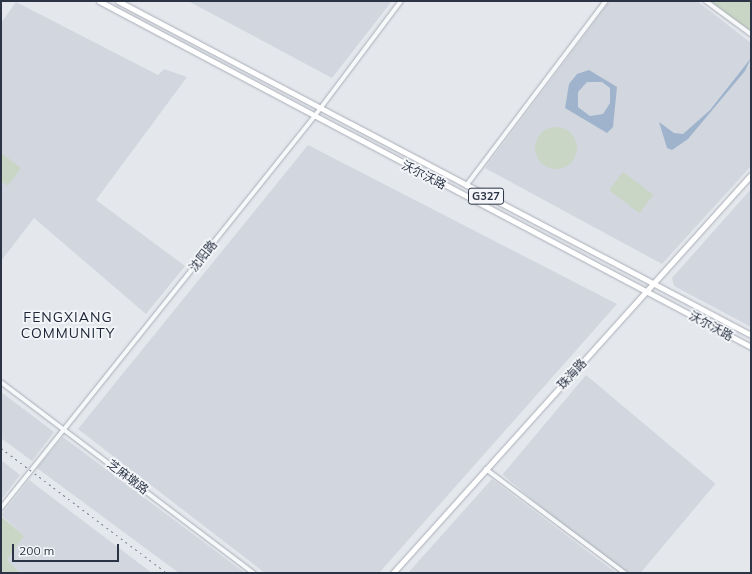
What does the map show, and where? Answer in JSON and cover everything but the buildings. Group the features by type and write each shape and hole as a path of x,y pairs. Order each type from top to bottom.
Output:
{"highway":[{"name":"沃尔沃路","path":"99,1 314,117 751,347"},
{"name":"沃尔沃路","path":"118,1 466,186 751,335"}],"main road":[{"name":"珠海路","path":"393,573 751,174"}],"street":[{"name":"沈阳路","path":"1,508 314,117 319,108 401,1"},
{"path":"466,186 606,1"},
{"path":"706,1 751,34"},
{"name":"芝麻墩路","path":"1,382 254,573"},
{"path":"486,469 625,573"}],"shaded area":[{"path":"188,1 392,1 332,78"},
{"path":"610,1 697,1 751,43 751,166 662,264 485,168"},
{"path":"16,2 158,75 164,69 187,77 96,200 185,266 146,314 34,218 1,261 1,23"},
{"path":"308,145 617,304 379,573 265,573 78,429"},
{"path":"751,189 751,327 674,286 672,278"},
{"path":"586,375 715,484 640,573 620,573 502,475"},
{"path":"1,392 54,432 32,461 1,438"},
{"path":"63,437 245,573 179,573 37,468"},
{"path":"1,460 20,475 1,500"},
{"path":"492,479 616,573 408,573"},
{"path":"29,480 152,573 20,573 7,560 24,536 1,515"}],"green space":[{"path":"710,1 751,1 751,31 724,13"},
{"path":"552,127 560,127 568,130 574,136 577,148 574,160 568,166 560,169 552,169 544,166 538,160 535,152 535,144 538,136 544,130"},
{"path":"1,153 21,168 8,186 1,181"},
{"path":"623,172 653,195 640,213 609,190"},
{"path":"1,516 24,536 7,560 20,573 1,573"}],"water":[{"path":"751,58 745,71 688,139 672,150 667,148 659,122 674,133 683,134 710,110"},
{"path":"589,70 617,87 613,127 607,133 565,108 569,84 577,74","holes":["587,82 602,82 610,88 610,103 603,114 590,116 578,107 578,92"]}],"railway":[{"path":"1,448 167,573"}],"district":[{"name":"FENGXIANG COMMUNITY","path":"68,326"}]}
